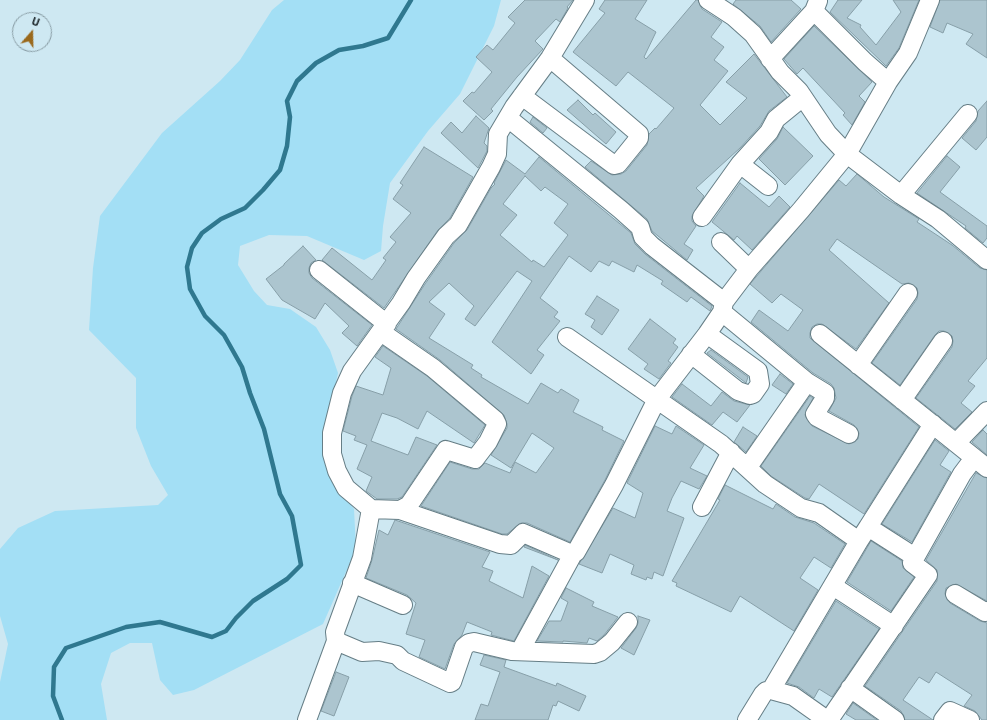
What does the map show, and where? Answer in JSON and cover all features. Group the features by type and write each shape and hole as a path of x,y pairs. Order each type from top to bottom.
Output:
{"street":[{"path":"572,554 524,533 511,544 500,544 400,510 371,509 346,488 337,471 332,454 332,433 342,393 348,379 441,242 458,225 482,185 497,154 498,134 522,96 550,58 585,0"},
{"path":"708,0 734,17 753,34 770,59 804,97 828,134 847,154 901,195 938,219 987,260"},
{"path":"520,651 572,554 579,548 614,485 657,399 708,334 723,307 749,269 801,210 847,154 888,82 908,53 930,0"},
{"path":"770,59 816,5 865,62 888,82"},
{"path":"522,96 614,165 618,164 639,138 639,134 550,58"},
{"path":"702,217 740,164 769,132 776,120 804,97"},
{"path":"901,195 968,114"},
{"path":"508,118 621,210 640,227 643,237 652,246 807,382 825,393 825,398 815,414 849,434"},
{"path":"740,164 768,186"},
{"path":"721,242 749,269"},
{"path":"319,270 384,328 495,420 497,424 488,442 475,459 446,450 409,504 400,510"},
{"path":"858,365 908,293"},
{"path":"691,354 738,391 750,395 753,394 760,384 758,371 708,334"},
{"path":"747,720 763,694 766,691 771,690 793,696 828,720 928,575 912,563 915,556 962,474 980,463 956,442 820,334"},
{"path":"567,337 731,452 765,484 801,508 813,513 819,513 915,556"},
{"path":"902,400 943,341"},
{"path":"748,467 807,382"},
{"path":"956,442 987,411"},
{"path":"771,690 863,534 933,424"},
{"path":"702,508 731,452"},
{"path":"307,720 336,641 335,632 362,558 371,509"},
{"path":"352,583 403,605"},
{"path":"833,586 894,626"},
{"path":"955,594 985,612 987,611"},
{"path":"336,641 362,652 379,651 397,655 403,660 450,683 452,682 464,647 469,643 474,642 520,651 598,653 612,642 628,622"},
{"path":"850,688 895,720"},
{"path":"943,720 950,711 970,720"}],"shaded area":[{"path":"284,0 501,0 494,26 460,94 428,131 390,183 383,226 381,251 364,260 307,236 269,235 240,246 238,265 254,291 267,305 290,309 316,327 330,350 338,373 324,438 334,482 354,509 356,549 323,624 194,690 173,695 160,680 152,643 130,643 111,653 101,684 107,720 0,720 0,682 8,644 0,616 0,549 18,528 55,511 158,505 168,495 151,466 136,428 136,378 89,330 93,268 100,216 162,133 220,81 240,60 272,10"}],"building":[{"path":"525,0 573,0 567,7 568,8 560,22 556,19 535,41 543,49 517,77 491,109 493,111 484,120 463,101 472,92 474,93 492,72 476,57 487,45 493,50 515,23 508,17"},
{"path":"605,0 647,0 635,19 656,32 644,57 646,59 696,0 698,0 702,9 722,22 711,37 724,47 714,60 728,71 700,105 720,125 747,98 726,82 754,54 787,97 769,111 760,126 740,148 696,188 704,196 692,216 692,221 696,226 684,244 693,250 687,260 652,231 647,219 585,167 591,161 612,175 621,174 626,171 647,145 649,134 655,128 656,129 674,108 628,72 616,86 573,52 605,13 599,9"},
{"path":"736,0 791,0 801,9 771,42 760,26 733,4"},
{"path":"838,0 862,0 847,18 861,25 860,27 876,45 901,12 893,0 919,0 899,48 886,66 830,12"},
{"path":"940,0 987,0 987,58 966,44 973,34 947,23 943,33 930,27"},
{"path":"814,26 872,82 859,96 865,102 852,125 843,115 845,113 803,68 797,74 784,59"},
{"path":"578,100 593,115 595,113 616,132 606,144 567,110"},
{"path":"987,101 987,137 976,150 962,138 976,121 978,111"},
{"path":"476,116 489,128 484,143 487,146 487,151 478,168 441,133 451,122 462,133"},
{"path":"533,117 547,128 543,133 530,122"},
{"path":"783,127 813,156 785,185 759,159 777,139"},
{"path":"424,147 473,177 450,218 438,230 384,308 322,260 332,248 372,280 386,260 383,258 396,242 390,237 411,213 393,199 403,185 400,183"},
{"path":"947,156 960,167 940,192 987,226 987,238 983,243 965,228 966,226 917,193"},
{"path":"539,157 631,233 635,244 645,254 712,306 710,311 691,297 687,302 661,284 663,281 637,265 634,272 612,261 609,266 599,261 591,272 569,256 540,298 558,312 554,317 560,321 537,350 544,355 531,374 492,342 532,281 517,271 475,326 465,319 474,306 449,283 429,302 445,314 429,338 473,365 471,368 482,375 481,377 528,404 541,383 558,393 561,389 579,400 573,412 603,427 602,430 624,441 605,480 570,542 527,523 521,523 507,534 502,534 421,506 450,462 472,469 479,469 485,463 510,473 515,462 536,473 554,448 532,433 511,468 491,455 507,428 504,415 440,360 396,329 454,243 467,230 491,188 495,184 494,183 506,160 525,174","holes":["525,176 541,191 545,187 568,204 554,223 568,235 544,267 533,260 532,262 500,235 517,215 503,204"]},
{"path":"857,174 884,197 919,219 917,222 952,245 980,268 987,270 987,358 968,381 975,386 961,403 972,412 955,429 916,398 952,347 952,336 944,331 939,331 900,385 872,363 917,299 917,288 909,283 902,284 837,239 829,250 889,303 856,349 822,324 817,324 812,327 810,338 919,427 864,514 819,484 809,499 805,498 771,476 761,466 810,396 813,398 805,415 812,426 849,444 858,439 859,433 854,425 829,411 836,398 834,388 831,384 813,373 751,322 759,310 788,331 803,310 781,294 772,303 750,284 839,180 846,186"},
{"path":"740,183 769,207 779,196 790,207 752,250 737,236 734,240 712,222"},
{"path":"303,246 316,260 311,263 309,268 309,273 312,278 372,325 357,346 342,333 349,326 325,303 315,319 282,300 266,279 284,265"},
{"path":"597,296 619,310 602,335 591,327 595,320 585,314"},
{"path":"650,319 676,339 673,343 678,347 668,361 671,363 659,379 644,369 648,364 628,349"},
{"path":"383,346 427,376 485,425 474,443 427,411 418,429 397,418 382,413 371,441 408,455 416,437 437,445 402,497 397,499 377,499 366,491 372,477 357,469 367,445 354,440 356,436 343,431 356,386 383,395 391,368 375,357"},
{"path":"711,350 748,377 746,383 707,353"},
{"path":"780,374 793,384 786,394 772,385"},
{"path":"682,384 711,406 722,392 734,401 750,405 737,422 723,412 712,425 672,397"},
{"path":"655,426 672,434 676,426 704,445 690,468 707,476 699,489 681,481 672,498 667,511 684,518 663,576 654,572 652,579 647,577 646,580 631,574 634,565 610,554 602,573 579,564 613,508 635,518 643,493 627,483"},
{"path":"743,427 757,436 746,452 734,442"},
{"path":"983,430 987,434 987,455 972,442"},
{"path":"935,440 949,451 940,465 951,472 912,542 882,524"},
{"path":"976,473 987,478 987,601 956,584 946,588 945,594 950,603 980,621 987,623 987,720 982,720 975,711 964,706 972,695 936,672 929,683 919,677 903,700 933,720 905,720 901,711 865,686 937,581 937,570 926,560"},
{"path":"725,485 773,509 776,504 795,517 814,523 845,544 831,568 814,557 800,578 818,590 794,631 740,596 731,612 676,586 677,583 672,581 720,500 718,499"},
{"path":"395,520 490,552 482,567 493,571 489,581 523,598 532,566 549,576 514,641 491,635 492,632 467,622 462,635 454,644 445,669 419,657 425,640 406,634 416,603 407,595 366,578 379,530 388,535"},
{"path":"871,541 902,561 903,568 914,577 891,611 847,582"},
{"path":"525,545 558,560 524,547"},
{"path":"566,588 594,602 592,606 618,617 604,635 597,641 589,638 587,643 537,641 549,621 561,621 568,602 561,598"},
{"path":"836,601 879,629 832,697 819,689 814,698 799,687 787,683"},
{"path":"638,616 650,620 634,655 621,648 636,628"},
{"path":"484,655 506,660 504,667 556,686 557,683 586,696 579,711 558,701 556,706 553,705 548,720 475,720 481,704 488,706 500,672 480,665"},
{"path":"336,672 349,677 334,716 321,711"},
{"path":"853,703 877,720 856,720 846,714"}],"waterway":[{"path":"62,720 53,696 54,667 66,648 126,627 160,622 212,637 226,631 236,618 253,601 287,579 301,565 292,516 280,494 264,429 242,367 224,335 205,316 190,289 187,267 192,248 202,233 221,219 245,208 280,170 287,146 290,117 287,101 297,81 316,63 339,50 363,46 388,38 411,0"}]}
